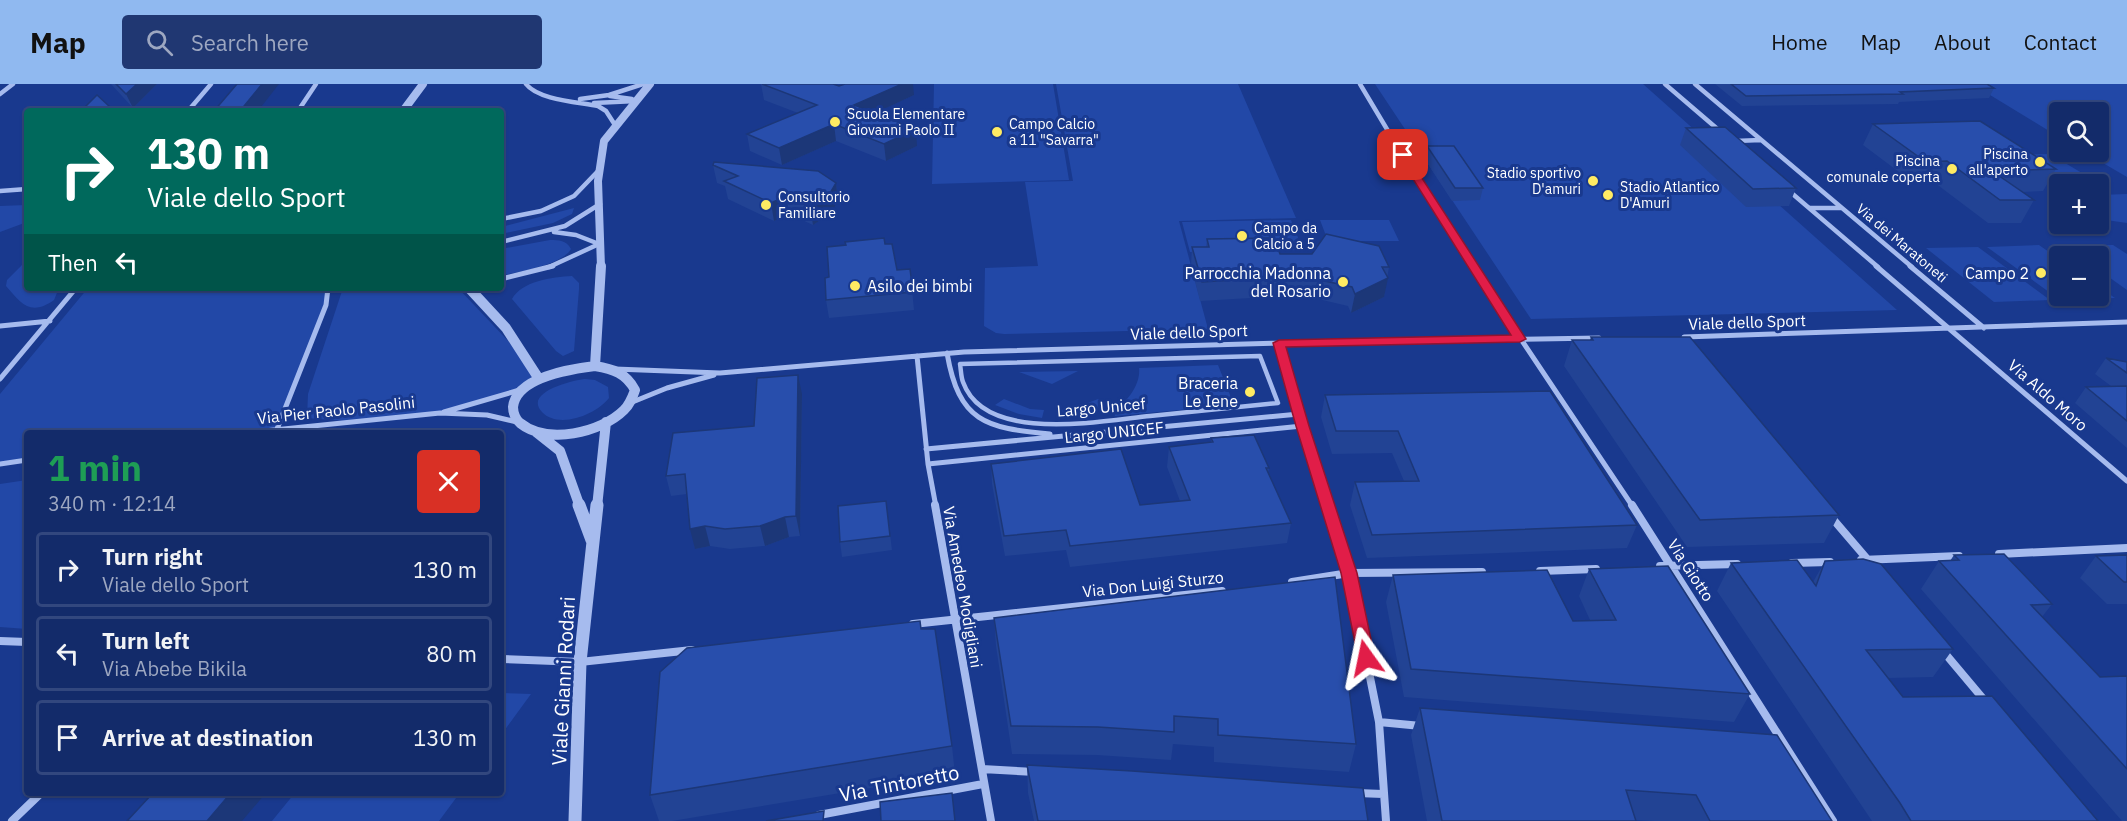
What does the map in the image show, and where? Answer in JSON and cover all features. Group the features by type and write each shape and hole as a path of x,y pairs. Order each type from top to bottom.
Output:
{"street":[{"path":"0,94 13,84"},
{"path":"191,108 211,84"},
{"path":"300,108 316,84"},
{"path":"405,108 423,84"},
{"path":"526,84 531,91 540,95 574,99 606,111 615,125"},
{"path":"574,99 600,96 643,84"},
{"path":"595,366 601,268 599,170 604,141 650,84"},
{"name":"Via Giotto","path":"1360,84 1434,208 1672,566 1833,821"},
{"path":"1665,84 1723,134"},
{"name":"Via dei Maratoneti","path":"1695,84 1984,328"},
{"path":"600,96 636,101"},
{"path":"590,104 636,101"},
{"path":"1740,148 1731,141 1761,140"},
{"path":"504,218 541,211 574,196 599,170"},
{"path":"1784,186 1951,329"},
{"path":"0,191 24,189"},
{"path":"504,241 552,232 585,216 600,204"},
{"path":"1810,208 1842,208"},
{"path":"552,232 576,235 599,244"},
{"path":"504,278 532,273 561,263 599,244"},
{"path":"0,379 74,291"},
{"path":"276,430 326,304 328,291"},
{"path":"472,291 507,328 539,379"},
{"path":"0,326 50,321"},
{"name":"Viale dello Sport","path":"1688,346 1680,337 2127,322"},
{"name":"Via Aldo Moro","path":"1951,329 2127,481"},
{"name":"Viale dello Sport","path":"615,369 720,373 947,353 1279,343 1608,338"},
{"path":"1279,343 1302,426 1349,573 1379,722 1386,821"},
{"name":"Largo UNICEF","path":"947,353 949,376 963,406 981,420 1004,429 1069,436"},
{"name":"Via Amedeo Modigliani","path":"917,356 928,464 991,821"},
{"name":"Largo Unicef","path":"1260,356 1278,404 1065,425 1034,424 1005,417 981,405 966,390 959,373 960,364 1137,359 1260,356"},
{"path":"518,422 513,408 516,399 539,379 558,371 595,366 615,369 630,377 635,390 630,403 621,413 606,423 565,434 536,432"},
{"name":"Viale dello Sport","path":"630,403 667,388 720,373"},
{"name":"Via Pier Paolo Pasolini","path":"441,413 526,388"},
{"name":"Via Pier Paolo Pasolini","path":"285,430 441,413 488,416 518,422"},
{"name":"Largo UNICEF","path":"926,449 1299,414"},
{"name":"Viale Gianni Rodari","path":"518,422 536,432 560,451 593,543"},
{"name":"Viale Gianni Rodari","path":"575,821 580,662 606,423"},
{"name":"Largo UNICEF","path":"928,464 1302,426"},
{"path":"0,464 24,460"},
{"path":"1830,516 1875,569"},
{"path":"1992,555 2127,548"},
{"path":"1856,561 1969,556"},
{"path":"1784,563 1844,561"},
{"path":"1653,567 1749,564"},
{"path":"1534,571 1601,569"},
{"path":"1285,584 1349,573 1489,572"},
{"name":"Via Don Luigi Sturzo","path":"910,624 1229,590"},
{"path":"0,640 24,642"},
{"path":"1935,641 1988,704"},
{"path":"504,659 580,662 704,649"},
{"path":"1379,722 1427,726"},
{"path":"1781,755 1793,756"},
{"name":"Via Tintoretto","path":"982,769 1041,773"},
{"name":"Via Tintoretto","path":"808,817 983,784"},
{"path":"1348,792 1383,795"},
{"path":"12,821 38,796"}],"shaded area":[{"name":"Campo Calcio a 11 \"Savarra\"","path":"934,84 1053,84 1069,180 932,184"},
{"path":"1056,84 1238,84 1296,218 1179,221 1208,329 1004,334 996,333 984,326 985,268 1038,266 1025,182 1073,181"},
{"name":"Stadio Atlantico D'Amuri","path":"1375,84 1643,84 1897,310 1531,319"},
{"path":"1972,84 2127,84 2127,177 2101,162 2109,162 2109,102 2049,102 2049,131"},
{"name":"Piscina all'aperto","path":"2049,154 2049,162 2063,162 2084,174 2049,174 2049,176 2006,155"},
{"path":"2127,194 2127,223 2109,220 2109,195"},
{"path":"24,205 24,223 0,232 0,206"},
{"path":"574,208 572,214 553,223 504,233 504,226"},
{"name":"Campo da Calcio a 5","path":"1291,220 1303,250 1190,252 1182,222"},
{"path":"1320,220 1389,220 1399,241 1328,241"},
{"path":"559,240 565,242 571,249 550,263 504,274 504,248"},
{"name":"Campo 2","path":"2039,245 2049,252 2049,292 1987,247"},
{"path":"2113,245 2127,254 2127,290 2109,277 2109,246 2063,246"},
{"path":"1978,247 2049,300 1994,302 1926,248"},
{"path":"24,258 24,291 58,291 54,300 46,305 32,308 16,298 6,286 7,280 22,265"},
{"path":"572,276 579,283 574,351 563,356 556,351 512,299 530,284 556,277"},
{"path":"86,291 328,291 326,305 277,428 263,430 24,430 24,460 0,464 0,394"},
{"path":"342,291 461,291 525,359 539,379 526,388 440,413 359,422 307,418 308,394"},
{"path":"1218,365 1234,405 1115,416 1113,410 1128,398 1138,380 1139,368"},
{"path":"1078,371 1052,384 1019,372"},
{"path":"585,379 595,380 608,387 609,398 603,404 587,414 568,420 558,420 542,412 538,405 544,393 552,388"},
{"path":"1004,399 1030,409 1044,410 1042,418 1019,414 995,405"},
{"path":"1098,399 1108,404 1085,413 1062,418 1061,410 1075,408"},
{"path":"24,480 24,629 0,627 0,484"},
{"path":"504,693 531,694 504,731"},
{"path":"292,796 458,796 439,821 272,821"}],"building":[{"path":"116,84 137,84 126,94"},
{"path":"237,84 262,84 242,108 217,108"},
{"path":"762,84 833,84 839,86 845,84 902,84 854,105 916,129 884,144 834,124 779,148 747,134 817,105"},
{"path":"1731,84 1987,84 1994,88 1900,92 1903,94 1746,96"},
{"path":"97,95 110,107 109,108 84,108"},
{"path":"1980,121 2056,169 1992,171 2034,200 2000,200 1947,161 1926,162 1873,124"},
{"path":"1725,127 1796,188 1753,189 1686,128"},
{"path":"1427,146 1454,146 1483,188 1455,188"},
{"path":"714,162 818,171 836,183 829,195 810,207 786,196 771,203 724,181 738,176 713,165"},
{"path":"1326,234 1379,246 1389,267 1382,267 1388,278 1355,294 1352,287 1284,272 1286,277 1202,282 1192,247 1209,247 1207,239 1274,238 1280,254 1312,254"},
{"path":"884,238 885,244 892,244 897,270 910,269 913,292 826,300 825,278 829,277 827,247 846,245 845,242"},
{"path":"1591,337 1690,337 1839,515 1700,520 1572,340 1593,340"},
{"path":"2106,358 2127,362 2127,373"},
{"path":"798,375 796,516 785,517 760,526 725,529 705,526 690,529 685,474 666,476 673,433 754,426 757,378"},
{"path":"2127,386 2127,421 2086,387"},
{"path":"1550,391 1637,525 1372,535 1355,482 1419,481 1398,431 1336,431 1325,395"},
{"path":"1254,435 1291,523 1070,546 1066,530 1004,536 991,464 1121,449 1140,505 1190,500 1169,447 1213,442 1211,438"},
{"path":"886,501 890,536 840,542 838,506"},
{"path":"2004,554 2052,604 2031,605 2100,677 2127,676 2127,769 1939,561 1959,560 1954,555"},
{"path":"2127,555 2127,582 2124,582 2096,556"},
{"path":"1863,559 1881,564 1953,649 1866,650 1903,697 1992,696 2098,821 1911,821 1731,563 1797,560 1816,586 1825,561"},
{"path":"1668,566 1750,694 1411,669 1393,575 1547,570 1573,621 1616,620 1589,569"},
{"path":"1335,577 1356,744 1218,735 1218,719 1174,716 1174,732 1098,727 1011,726 994,618"},
{"path":"920,621 921,629 935,629 952,746 650,795 660,672 687,648"},
{"path":"1420,708 1777,735 1832,821 1710,821 1696,795 1626,790 1636,821 1442,821"},
{"path":"1027,765 1363,788 1368,821 1038,821"},
{"path":"952,793 955,821 881,821 880,802"},
{"path":"150,796 228,796 207,821 127,821"},
{"path":"824,811 823,821 766,821"}],"place":[{"name":"Scuola Elementare Giovanni Paolo II","path":"835,122"},
{"name":"Campo Calcio a 11 \"Savarra\"","path":"997,132"},
{"name":"Piscina all'aperto","path":"2040,162"},
{"name":"Piscina comunale coperta","path":"1952,169"},
{"name":"Stadio sportivo D'amuri","path":"1593,181"},
{"name":"Stadio Atlantico D'Amuri","path":"1608,195"},
{"name":"Consultorio Familiare","path":"766,205"},
{"name":"Campo da Calcio a 5","path":"1242,236"},
{"name":"Campo 2","path":"2041,273"},
{"name":"Parrocchia Madonna del Rosario","path":"1343,282"},
{"name":"Asilo dei bimbi","path":"855,286"},
{"name":"Braceria Le Iene","path":"1250,392"}],"route":[{"path":"1366,658 1349,573 1302,426 1279,343 1520,339 1434,208 1403,155"}]}
